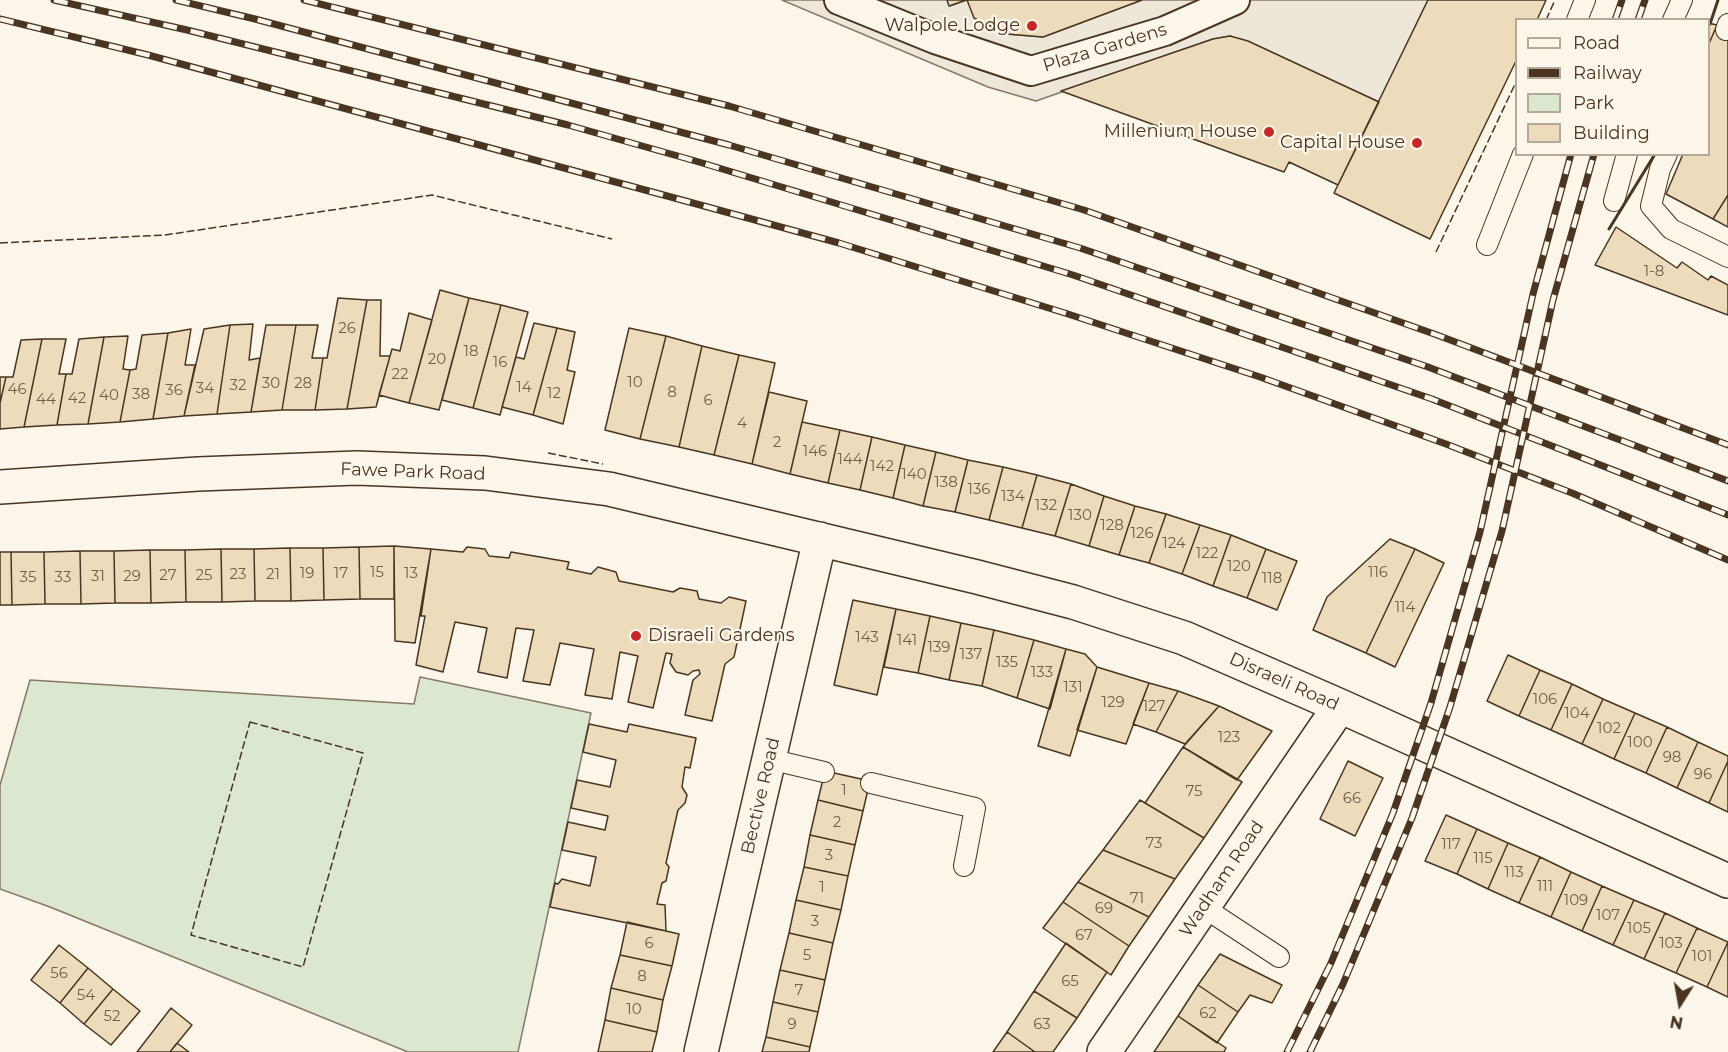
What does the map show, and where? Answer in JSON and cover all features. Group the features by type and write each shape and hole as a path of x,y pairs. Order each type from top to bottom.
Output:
{"street":[{"name":"Plaza Gardens","path":"839,0 935,39 1031,71 1165,30 1234,0"},
{"name":"Fawe Park Road","path":"0,487 198,474 357,468 485,473 609,489 820,539"},
{"name":"Disraeli Road","path":"820,539 1073,602 1184,638 1728,881"},
{"name":"Bective Road","path":"701,1052 820,539"},
{"name":"Wadham Road","path":"1104,1052 1340,706"}],"lane":[{"path":"1578,18 1585,0"},
{"path":"1674,18 1682,0"},
{"path":"1487,245 1522,156"},
{"path":"1614,201 1627,156"},
{"path":"1666,156 1660,169 1651,206 1671,229 1728,257"},
{"path":"769,759 824,772"},
{"path":"871,783 975,808 964,866"},
{"path":"1203,907 1279,957"}],"green space":[{"path":"420,677 591,713 518,1052 408,1052 50,907 0,889 0,785 30,680 414,704"}],"shaded area":[{"path":"782,0 947,0 950,6 967,0 1007,34 1043,37 1142,0 1428,0 1379,102 1248,42 1230,36 1213,39 1036,101 988,87"}],"building":[{"name":"Walpole Lodge","path":"947,0 966,0 949,6"},
{"name":"Walpole Lodge","path":"967,0 1142,0 1043,37 1007,34 974,18"},
{"name":"Capital House","path":"1428,0 1546,0 1538,18 1515,18 1515,63 1430,239 1334,193"},
{"path":"1710,23 1717,25 1710,41"},
{"path":"1717,25 1728,31 1728,195 1713,219 1666,194 1682,156 1710,156 1710,41"},
{"name":"Millenium House","path":"1230,36 1248,41 1379,102 1338,185 1289,162 1284,172 1061,91 1213,39"},
{"path":"1728,195 1728,227 1713,219"},
{"path":"1616,227 1677,268 1682,262 1708,280 1711,276 1728,285 1728,315 1595,265"},
{"path":"440,290 469,298 439,410 409,403"},
{"path":"338,298 367,300 347,409 315,410 323,358 327,358"},
{"path":"469,298 501,305 473,408 442,400"},
{"path":"367,300 381,300 380,356 390,356 376,407 347,409"},
{"path":"501,305 528,312 500,415 473,408"},
{"path":"409,313 432,320 409,403 379,395 392,349 400,351"},
{"path":"534,323 557,328 533,415 502,407 516,357 524,359"},
{"path":"253,324 249,360 260,358 251,412 217,414 230,325"},
{"path":"230,325 217,414 184,416 204,329"},
{"path":"266,325 296,325 282,410 251,412"},
{"path":"296,325 318,325 312,358 323,358 315,410 282,410"},
{"path":"557,328 575,332 567,370 575,372 563,424 533,415"},
{"path":"629,328 666,336 640,439 605,430"},
{"path":"191,329 185,365 195,365 184,416 153,419 168,333"},
{"path":"168,333 153,419 120,422 130,370 136,369 142,335"},
{"path":"128,336 123,369 130,370 120,422 88,424 104,337"},
{"path":"666,336 702,346 679,447 640,439"},
{"path":"104,337 88,424 57,425 66,374 72,374 79,339"},
{"path":"42,339 66,339 59,374 66,374 57,425 24,427"},
{"path":"42,339 24,427 0,429 0,403 6,377 13,377 21,340"},
{"path":"702,346 739,355 714,455 679,447"},
{"path":"739,355 775,363 752,464 714,455"},
{"path":"0,377 6,377 0,403"},
{"path":"769,392 807,401 790,474 752,464"},
{"path":"802,422 840,430 828,483 790,474"},
{"path":"840,430 872,437 860,490 828,483"},
{"path":"872,437 905,445 893,498 860,490"},
{"path":"905,445 936,452 923,506 893,498"},
{"path":"936,452 968,460 955,512 923,506"},
{"path":"968,460 1003,467 989,520 955,512"},
{"path":"1003,467 1037,475 1022,528 989,520"},
{"path":"1037,475 1071,484 1055,536 1022,528"},
{"path":"1071,484 1104,496 1089,546 1055,536"},
{"path":"1104,496 1135,506 1119,555 1089,546"},
{"path":"1135,506 1166,514 1149,563 1119,555"},
{"path":"1166,514 1200,525 1182,574 1149,563"},
{"path":"1200,525 1231,535 1213,586 1182,574"},
{"path":"1231,535 1266,549 1247,598 1213,586"},
{"path":"1390,539 1415,549 1366,653 1313,630 1327,597"},
{"path":"394,546 394,599 360,599 359,547"},
{"path":"394,546 431,549 415,643 395,641"},
{"path":"359,547 360,599 324,600 323,548"},
{"name":"Disraeli Gardens","path":"467,547 485,549 489,556 509,558 511,552 569,562 567,569 591,574 598,567 616,572 619,581 673,592 680,588 697,591 699,599 721,603 729,597 746,601 734,657 725,664 712,721 685,715 693,680 700,674 699,670 688,675 676,672 670,663 672,654 666,653 653,708 628,702 638,656 620,652 612,699 585,695 594,649 560,643 550,685 523,681 534,630 516,628 507,678 478,672 487,628 455,622 443,672 416,665 425,616 421,616 431,549 463,552"},
{"path":"290,548 291,601 255,601 254,549"},
{"path":"290,548 323,548 324,600 291,601"},
{"path":"221,549 222,602 186,602 185,550"},
{"path":"221,549 254,549 255,601 222,602"},
{"path":"1266,549 1297,561 1277,610 1247,598"},
{"path":"1415,549 1444,563 1395,667 1366,653"},
{"path":"150,550 151,603 115,603 114,551"},
{"path":"150,550 185,550 186,602 151,603"},
{"path":"80,551 81,604 45,604 44,552"},
{"path":"80,551 114,551 115,603 81,604"},
{"path":"0,552 11,552 12,605 0,605"},
{"path":"11,552 44,552 45,604 12,605"},
{"path":"853,600 896,609 877,695 834,685"},
{"path":"896,609 930,616 918,673 884,667"},
{"path":"930,616 961,623 949,680 918,673"},
{"path":"961,623 994,630 982,686 949,680"},
{"path":"994,630 1034,640 1017,698 982,686"},
{"path":"1034,640 1066,649 1050,709 1017,698"},
{"path":"1066,649 1085,654 1097,667 1070,756 1038,746"},
{"path":"1508,655 1540,670 1519,716 1487,701"},
{"path":"1097,667 1149,683 1126,744 1077,730"},
{"path":"1540,670 1572,684 1551,730 1519,716"},
{"path":"1149,683 1178,691 1156,732 1133,724"},
{"path":"1572,684 1603,699 1582,744 1551,730"},
{"path":"1178,691 1219,706 1185,744 1156,732"},
{"path":"1603,699 1635,713 1614,759 1582,744"},
{"path":"1219,706 1272,731 1237,780 1183,747"},
{"path":"1635,713 1667,727 1646,773 1614,759"},
{"path":"589,724 627,732 629,724 696,738 690,768 685,767 682,787 687,795 685,803 678,810 666,863 669,867 666,881 662,883 657,904 665,905 666,931 550,907 555,883 558,884 562,879 590,886 596,857 562,850 568,822 605,830 608,816 571,808 577,780 610,787 616,760 583,752"},
{"path":"1667,727 1698,742 1677,788 1646,773"},
{"path":"1698,742 1728,756 1728,761 1709,803 1677,788"},
{"path":"1183,747 1242,782 1204,838 1145,803"},
{"path":"1348,761 1383,778 1355,836 1320,819"},
{"path":"1728,761 1728,812 1709,803"},
{"path":"825,771 870,781 863,811 818,800"},
{"path":"818,800 863,811 855,845 810,835"},
{"path":"1140,800 1204,838 1175,879 1103,850"},
{"path":"1446,815 1477,829 1457,874 1425,861"},
{"path":"1477,829 1508,843 1488,889 1457,874"},
{"path":"810,835 855,845 848,876 804,867"},
{"path":"1508,843 1540,857 1519,903 1488,889"},
{"path":"1103,850 1175,879 1149,917 1078,882"},
{"path":"1540,857 1571,872 1551,917 1519,903"},
{"path":"804,867 848,876 841,910 796,900"},
{"path":"1571,872 1602,886 1582,931 1551,917"},
{"path":"1078,882 1149,917 1129,946 1063,902"},
{"path":"1602,886 1634,900 1613,945 1582,931"},
{"path":"796,900 841,910 833,943 789,933"},
{"path":"1634,900 1665,913 1644,959 1613,945"},
{"path":"1063,902 1129,946 1111,975 1043,928"},
{"path":"1665,913 1697,928 1676,973 1644,959"},
{"path":"627,922 679,934 672,966 620,955"},
{"path":"1697,928 1728,942 1707,987 1676,973"},
{"path":"789,933 833,943 825,980 780,970"},
{"path":"1728,942 1728,997 1707,987"},
{"path":"1066,943 1107,972 1077,1018 1034,991"},
{"path":"59,945 88,968 60,1003 31,980"},
{"path":"1220,954 1282,985 1272,1003 1250,995 1238,1012 1198,985"},
{"path":"620,955 672,966 663,1000 611,988"},
{"path":"88,968 113,989 84,1024 60,1003"},
{"path":"780,970 825,980 818,1012 773,1002"},
{"path":"1198,985 1238,1012 1217,1043 1178,1016"},
{"path":"611,988 663,1000 657,1032 605,1020"},
{"path":"113,989 140,1011 111,1045 84,1024"},
{"path":"1034,991 1077,1018 1053,1052 1035,1052 1007,1032"},
{"path":"773,1002 818,1012 810,1047 766,1037"},
{"path":"171,1008 192,1025 170,1052 137,1052"},
{"path":"1178,1016 1226,1048 1224,1052 1154,1052"},
{"path":"605,1020 657,1032 652,1052 598,1052"},
{"path":"1007,1032 1035,1052 993,1052"},
{"path":"766,1037 810,1047 809,1052 762,1052"},
{"path":"177,1043 189,1052 170,1052"}],"railway":[{"path":"54,0 187,30 568,125 699,162 1073,275 1432,399 1728,515"},
{"path":"176,0 729,145 1080,248 1428,367 1728,481"},
{"path":"304,0 729,106 1084,210 1437,335 1728,445"},
{"path":"1616,18 1622,0"},
{"path":"1639,18 1645,0"},
{"path":"0,19 148,55 839,243 1068,314 1260,377 1446,444 1572,493 1728,560"},
{"path":"1287,1052 1331,963 1393,813 1431,703 1480,532 1533,294 1570,156"},
{"path":"1310,1052 1343,984 1412,818 1450,707 1502,531 1553,300 1593,156"}],"fence":[{"path":"1547,18 1555,0"},
{"path":"1436,252 1515,84"},
{"path":"0,243 165,235 432,195 612,239"},
{"path":"548,453 603,464"},
{"path":"250,722 363,753 303,967 191,935 250,722"}],"wall":[{"path":"1710,24 1718,0"},
{"path":"1609,229 1654,156"}],"place":[{"name":"Walpole Lodge","path":"1032,26"},
{"name":"Millenium House","path":"1269,132"},
{"name":"Capital House","path":"1417,143"},
{"name":"Disraeli Gardens","path":"636,636"}]}
